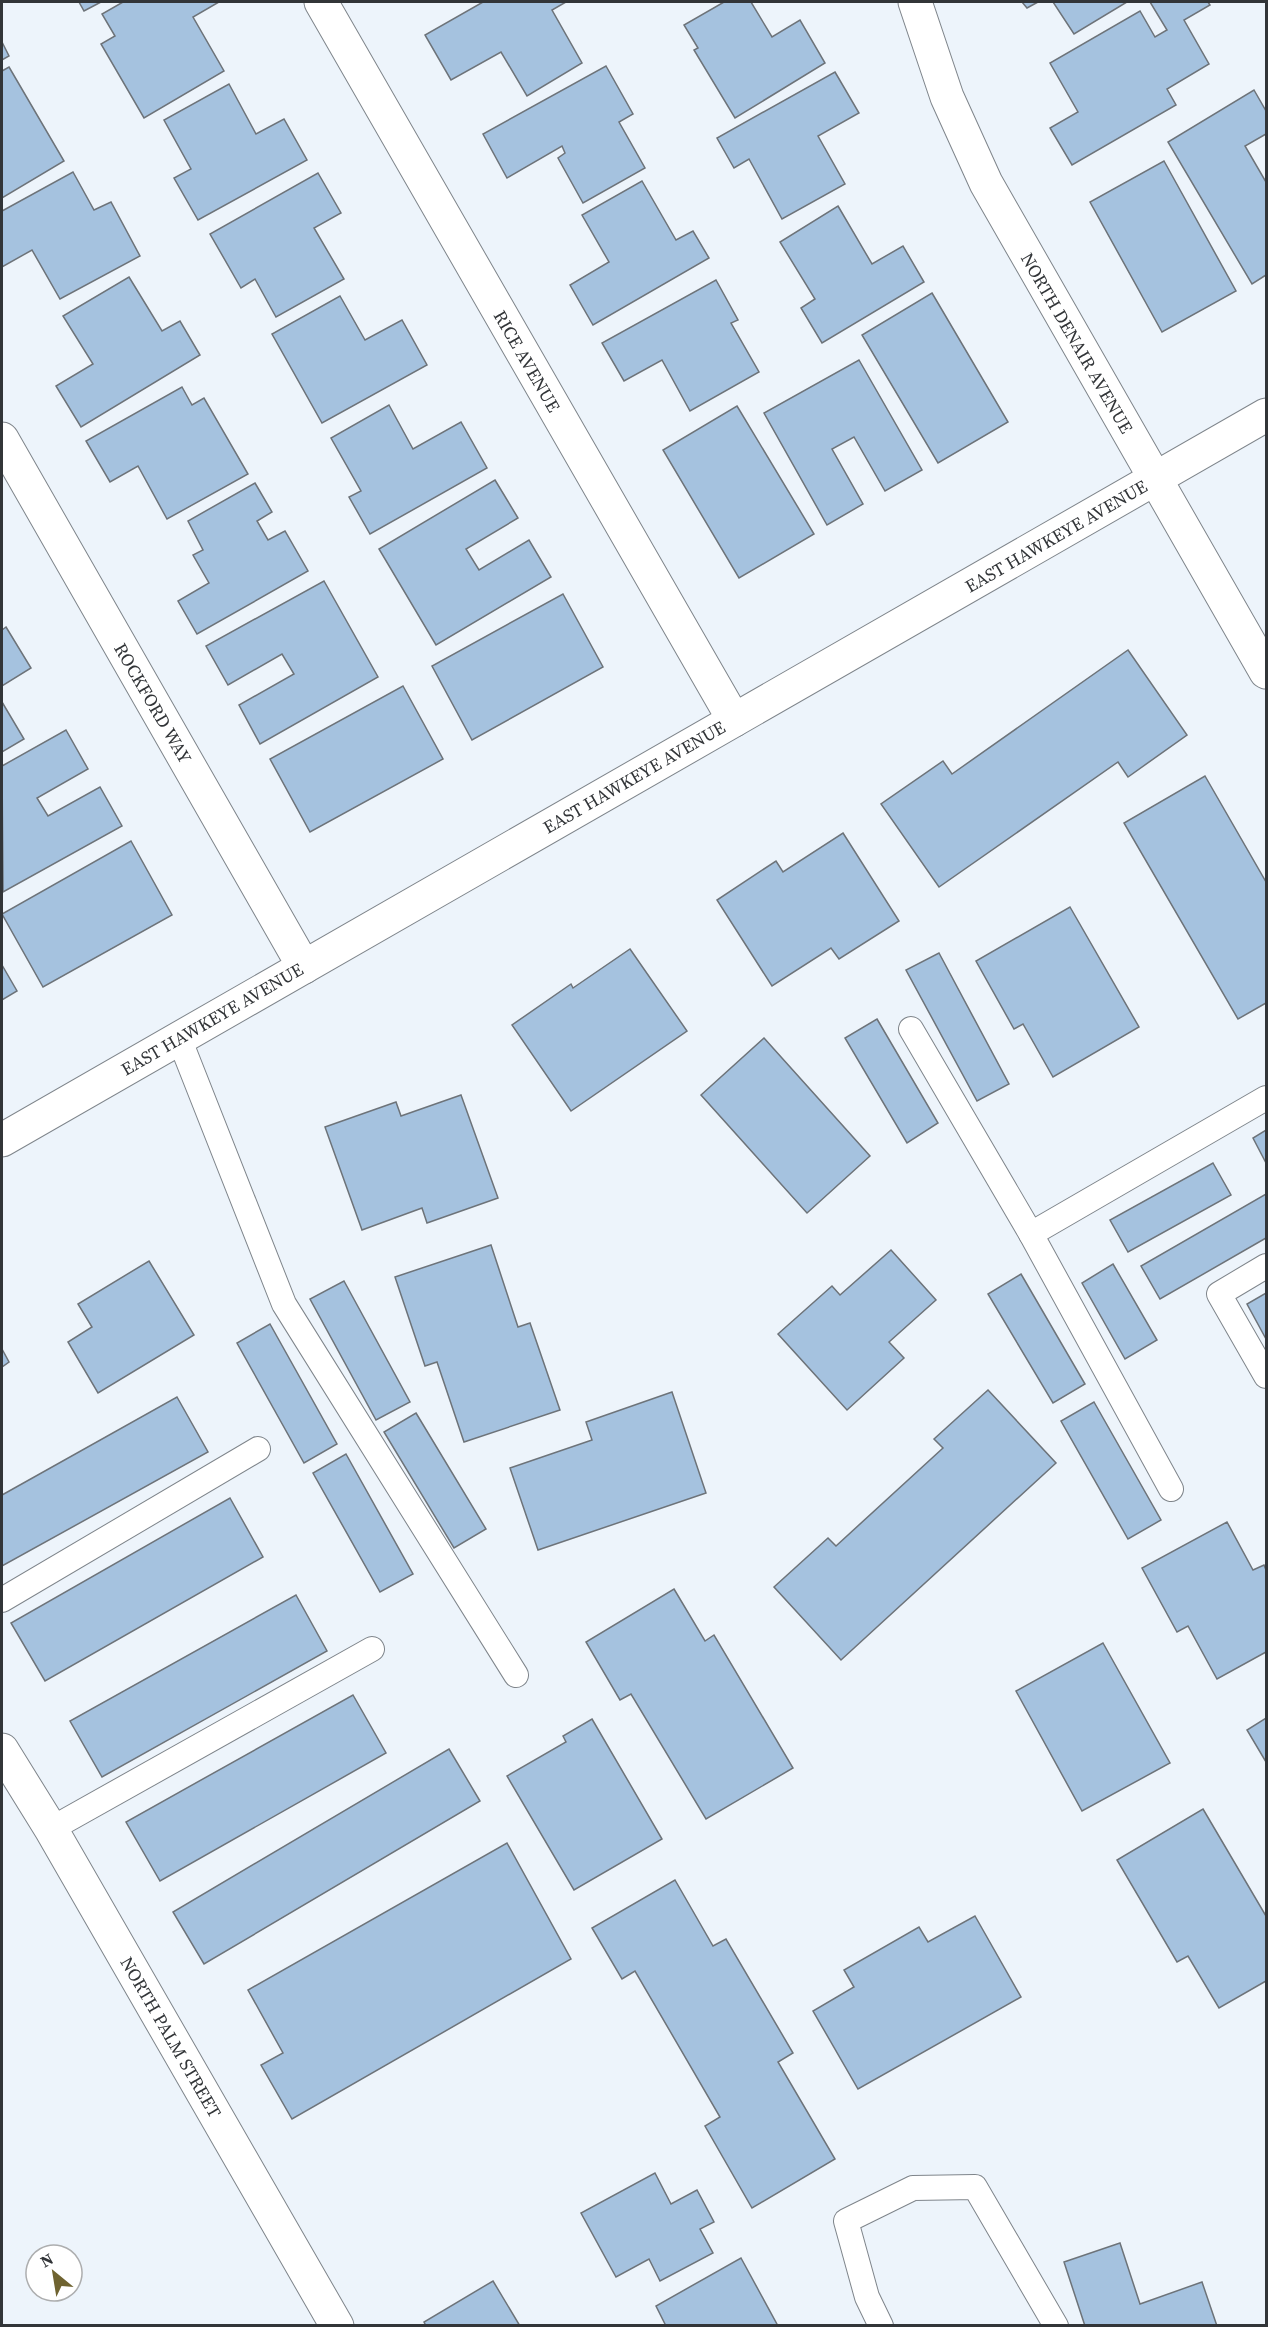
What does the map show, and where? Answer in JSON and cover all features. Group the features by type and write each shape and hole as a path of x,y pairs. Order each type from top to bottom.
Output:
{"street":[{"name":"RICE AVENUE","path":"321,2 734,720"},
{"name":"NORTH DENAIR AVENUE","path":"915,2 947,97 986,183 1266,672"},
{"name":"EAST HAWKEYE AVENUE","path":"2,1140 1266,415"},
{"name":"ROCKFORD WAY","path":"2,439 304,967"},
{"name":"NORTH PALM STREET","path":"2,1750 51,1829 337,2325"}],"lane":[{"path":"911,1029 1031,1234 1172,1489"},
{"path":"179,1038 284,1304 516,1675"},
{"path":"1031,1234 1266,1098"},
{"path":"1266,1266 1219,1294 1266,1376"},
{"path":"2,1600 258,1449"},
{"path":"51,1829 372,1649"},
{"path":"880,2325 867,2297 846,2221 913,2188 975,2187 1056,2325"}],"building":[{"path":"79,2 101,2 84,11"},
{"path":"123,2 219,2 193,17 224,71 144,118 101,44 115,36 102,14"},
{"path":"483,2 566,2 552,10 582,63 527,96 501,52 451,80 425,35"},
{"path":"724,2 751,2 772,37 800,20 825,63 735,118 694,50 698,48 684,25"},
{"path":"1022,2 1038,2 1027,8"},
{"path":"1053,2 1127,2 1074,34"},
{"path":"1150,2 1208,2 1210,5 1184,20 1209,64 1167,89 1176,105 1072,165 1050,128 1078,112 1050,63 1140,11 1155,37 1167,30"},
{"path":"2,42 9,56 2,60"},
{"path":"606,66 633,114 619,122 645,168 583,203 558,158 565,153 562,146 507,178 483,134"},
{"path":"9,67 64,161 2,198 2,71"},
{"path":"835,72 859,113 818,136 845,184 782,219 749,159 734,168 717,138"},
{"path":"229,84 256,134 284,119 307,160 198,220 174,178 191,169 164,120"},
{"path":"1254,90 1266,111 1266,134 1245,146 1266,182 1266,275 1252,284 1168,142"},
{"path":"1164,161 1236,291 1162,332 1090,202"},
{"path":"73,172 94,210 111,202 140,256 60,299 32,250 2,267 2,211"},
{"path":"318,173 341,213 314,228 344,279 276,317 255,279 241,288 210,234"},
{"path":"642,181 676,240 693,231 709,258 593,325 570,285 609,262 582,215"},
{"path":"838,206 872,264 903,246 924,282 822,343 801,308 815,299 780,242"},
{"path":"129,277 162,331 180,321 200,355 81,427 56,386 93,364 63,316"},
{"path":"716,280 738,320 731,323 759,372 690,411 662,360 624,381 602,343"},
{"path":"932,293 1008,422 938,463 862,335"},
{"path":"340,296 365,340 402,320 427,365 322,423 272,334"},
{"path":"859,360 922,470 885,491 854,437 832,449 863,504 827,525 764,413"},
{"path":"182,387 192,405 204,398 248,474 167,519 138,466 110,482 86,441"},
{"path":"389,405 413,449 461,422 487,468 370,534 349,497 361,491 331,438"},
{"path":"737,406 814,534 739,578 663,450"},
{"path":"495,480 518,518 466,549 479,570 529,540 551,577 436,645 379,549"},
{"path":"255,483 272,512 257,521 268,540 285,531 308,571 197,634 178,601 209,583 193,555 203,550 188,521"},
{"path":"324,581 378,677 260,744 239,705 294,674 282,654 228,685 206,646"},
{"path":"563,594 603,667 472,740 432,666"},
{"path":"6,627 31,668 2,686 2,630"},
{"path":"1128,650 1187,735 1128,777 1118,762 939,887 881,804 943,761 952,774"},
{"path":"403,686 443,759 310,832 270,759"},
{"path":"2,702 24,739 2,752"},
{"path":"66,730 88,769 37,798 48,816 100,787 122,826 3,892 2,766"},
{"path":"1205,776 1266,882 1266,1003 1238,1019 1124,823"},
{"path":"843,833 899,921 839,959 831,948 772,986 717,900 776,861 783,872"},
{"path":"131,841 172,915 43,987 2,914"},
{"path":"1070,907 1139,1027 1053,1077 1023,1024 1014,1029 976,961"},
{"path":"630,949 687,1031 571,1111 512,1025 571,984 573,988"},
{"path":"939,953 1009,1084 977,1101 906,970"},
{"path":"2,965 17,991 2,1000"},
{"path":"877,1019 938,1123 907,1143 845,1038"},
{"path":"764,1038 870,1156 807,1213 701,1095"},
{"path":"461,1095 498,1198 427,1223 422,1208 362,1230 325,1127 396,1102 401,1116"},
{"path":"1266,1130 1266,1163 1253,1138"},
{"path":"1213,1163 1231,1195 1128,1252 1110,1220"},
{"path":"1266,1194 1266,1238 1160,1299 1141,1266"},
{"path":"491,1245 518,1327 530,1323 560,1410 464,1442 437,1362 425,1366 395,1277"},
{"path":"891,1250 936,1300 889,1342 904,1358 847,1410 778,1334 832,1286 840,1295"},
{"path":"149,1261 194,1335 98,1393 68,1342 92,1327 78,1304"},
{"path":"1113,1264 1157,1340 1125,1359 1082,1283"},
{"path":"1021,1274 1085,1384 1053,1403 988,1294"},
{"path":"344,1281 410,1402 376,1420 310,1299"},
{"path":"1266,1293 1266,1339 1247,1304"},
{"path":"270,1324 337,1444 304,1463 237,1343"},
{"path":"2,1349 9,1362 2,1367"},
{"path":"988,1390 1056,1463 841,1660 774,1587 828,1538 836,1546 943,1448 934,1439"},
{"path":"672,1392 706,1493 538,1550 510,1468 592,1440 586,1422"},
{"path":"177,1397 208,1452 2,1566 2,1495"},
{"path":"1094,1402 1161,1520 1128,1539 1061,1421"},
{"path":"416,1413 486,1529 454,1548 384,1432"},
{"path":"346,1454 413,1574 380,1592 313,1473"},
{"path":"230,1498 263,1557 45,1681 11,1623"},
{"path":"1227,1522 1253,1570 1264,1565 1266,1570 1266,1652 1217,1679 1188,1626 1177,1632 1142,1568"},
{"path":"674,1589 705,1641 714,1635 793,1768 706,1819 631,1694 620,1700 586,1642"},
{"path":"296,1595 327,1651 102,1777 70,1721"},
{"path":"1103,1643 1170,1763 1082,1811 1016,1691"},
{"path":"353,1695 386,1753 160,1881 126,1822"},
{"path":"1266,1718 1266,1762 1247,1730"},
{"path":"592,1719 662,1839 574,1890 507,1776 566,1742 563,1736"},
{"path":"449,1749 480,1801 204,1964 173,1912"},
{"path":"1203,1809 1266,1916 1266,1981 1219,2008 1188,1956 1177,1962 1117,1860"},
{"path":"507,1843 571,1959 292,2119 261,2065 283,2053 248,1990"},
{"path":"675,1880 713,1946 726,1939 793,2053 778,2062 835,2159 752,2208 705,2126 720,2117 635,1971 622,1979 592,1928"},
{"path":"975,1916 1021,1997 858,2089 813,2011 854,1987 844,1970 919,1927 928,1942"},
{"path":"655,2173 671,2204 697,2190 714,2222 700,2229 713,2253 660,2281 649,2259 616,2277 581,2213"},
{"path":"1120,2243 1140,2304 1202,2282 1217,2326 1085,2326 1064,2262"},
{"path":"741,2258 778,2326 666,2326 656,2306"},
{"path":"493,2281 520,2326 426,2326 424,2322"}]}
